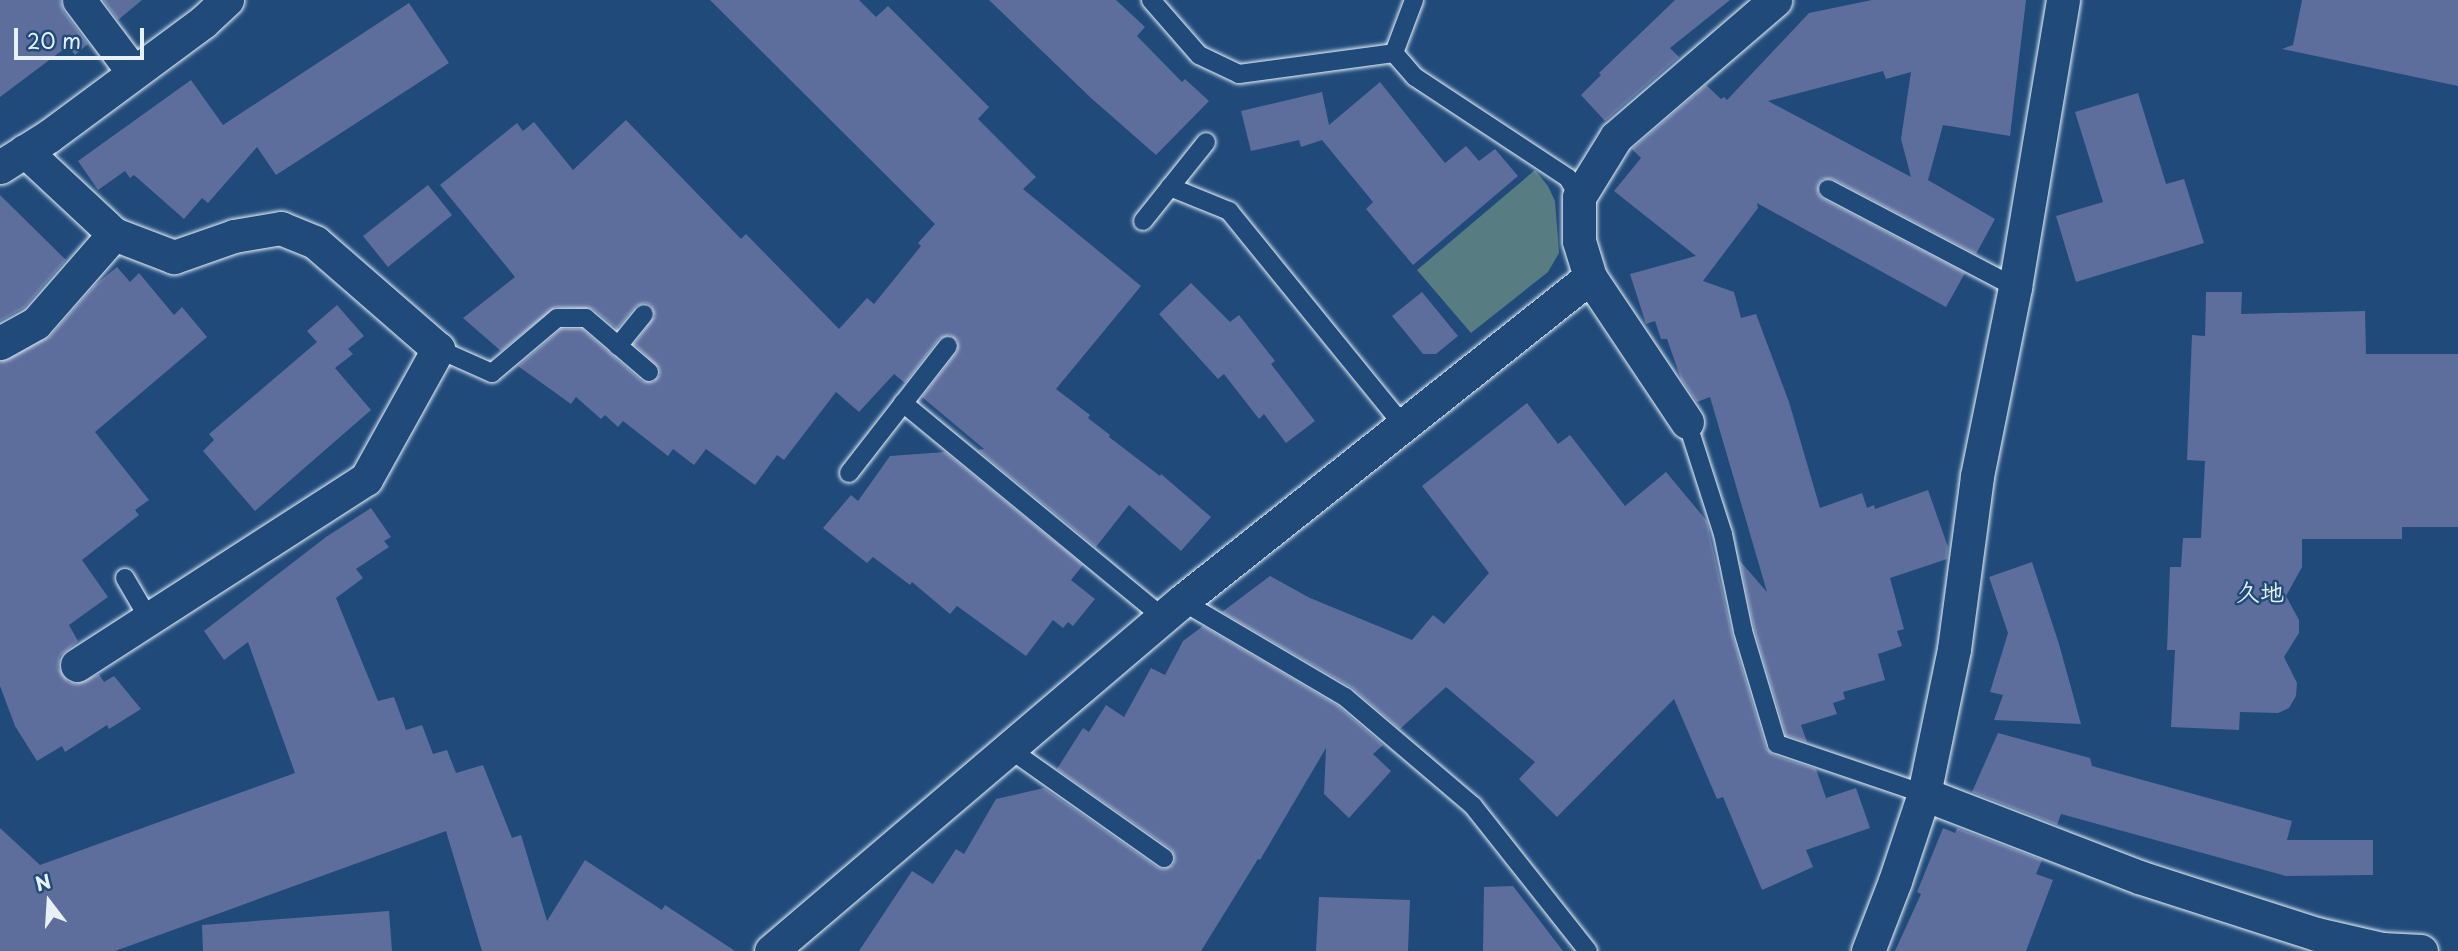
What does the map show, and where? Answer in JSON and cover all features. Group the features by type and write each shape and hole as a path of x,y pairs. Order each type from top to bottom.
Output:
{"street":[{"path":"79,0 133,72"},
{"path":"77,665 366,479 439,349 315,242 281,228 234,236 174,257 114,234 12,159 203,22 226,0"},
{"path":"1687,422 1590,277 1579,241 1579,197 1616,137 1775,0"},
{"path":"1868,951 1924,794 1954,649 1977,476 2015,286 2063,0"},
{"path":"0,343 36,323 114,234"},
{"path":"771,951 1172,609 1590,277"},
{"path":"1924,794 2139,877 2304,930 2382,949 2421,951"}],"lane":[{"path":"1152,0 1199,55 1238,74 1394,53"},
{"path":"1394,53 1414,0"},
{"path":"1394,53 1415,77 1568,178 1579,197"},
{"path":"1143,221 1206,142"},
{"path":"1170,187 1229,211 1404,425"},
{"path":"1828,189 2015,286"},
{"path":"618,346 644,314"},
{"path":"439,349 492,373 557,318 586,318 649,372"},
{"path":"849,473 948,346"},
{"path":"903,403 1172,609 1345,696 1473,806 1588,951"},
{"path":"1687,422 1723,534 1743,631 1777,744 1924,794"},
{"path":"125,578 149,619"},
{"path":"1008,748 1164,858"}],"green space":[{"path":"1535,170 1548,186 1555,201 1559,253 1548,272 1471,333 1417,270"}],"building":[{"path":"0,0 60,0 64,12 88,44 75,55 68,46 0,97"},
{"path":"103,0 142,0 118,20"},
{"path":"710,0 859,0 876,17 888,6 989,107 978,119 1036,177 1023,189 1141,286 1056,389 1090,415 1088,418 1110,435 1109,437 1160,476 1161,474 1211,517 1181,551 1129,505 1096,547 978,450 984,449 922,397 957,352 958,341 950,335 939,339 905,383 894,374 859,412 836,392 784,460 777,455 755,485 706,449 694,465 673,449 668,456 623,421 618,427 605,415 601,419 576,397 571,404 518,366 561,329 582,329 642,381 653,382 660,375 659,368 634,344 655,316 651,305 645,303 636,306 617,329 593,309 556,307 501,351 463,318 515,277 440,185 517,123 523,131 534,122 573,170 626,120 741,239 746,234 839,329 867,298 874,304 921,246 918,243 935,224"},
{"path":"989,0 1116,0 1145,27 1137,36 1182,82 1185,79 1209,101 1156,155 1091,98"},
{"path":"1675,0 1730,0 1670,48 1679,57 1605,121 1581,95 1601,75 1599,73"},
{"path":"1872,0 2026,0 2010,136 1943,125 1928,180 1995,219 1976,254 1833,179 1823,179 1818,184 1818,194 1823,199 1965,273 1946,307 1757,203 1758,208 1703,281 1734,292 1741,318 1756,314 1789,402 1820,508 1862,493 1867,508 1874,505 1875,509 1928,490 1948,547 1947,559 1890,578 1904,629 1897,631 1902,646 1878,654 1885,680 1843,692 1845,699 1833,703 1837,714 1801,725 1807,742 1786,735 1754,628 1740,561 1767,592 1710,397 1697,402 1681,379 1667,339 1661,339 1655,321 1646,324 1630,274 1696,256 1614,191 1641,158 1632,149 1706,85 1721,99 1724,97 1727,100 1809,13","holes":["1883,71 1886,79 1911,72 1901,139 1911,177 1768,101"]},
{"path":"2302,0 2458,0 2458,86 2282,49 2293,45"},
{"path":"409,3 449,63 276,175 257,147 208,203 202,198 184,219 134,175 130,178 125,171 98,190 78,161 191,80 223,125"},
{"path":"1380,82 1445,163 1466,146 1479,161 1495,149 1518,176 1413,265 1366,209 1373,202 1322,140 1301,147 1299,140 1251,151 1241,111 1322,92 1329,125"},
{"path":"2138,93 2166,184 2184,179 2204,243 2076,282 2056,216 2103,202 2075,112"},
{"path":"428,185 452,215 388,267 363,236"},
{"path":"0,195 66,260 24,308 0,321"},
{"path":"117,267 130,282 139,273 174,315 182,307 207,337 95,432 149,500 135,510 139,515 82,560 108,597 69,625 78,641 60,656 58,667 68,682 77,684 99,674 104,682 114,676 141,709 109,729 107,725 65,752 62,746 37,761 15,726 0,686 0,362 50,336 95,285"},
{"path":"1191,283 1230,322 1239,315 1275,361 1271,364 1315,421 1286,443 1264,414 1259,419 1224,374 1218,379 1159,314"},
{"path":"1422,292 1458,336 1436,354 1423,354 1392,316"},
{"path":"2206,292 2242,292 2241,314 2365,311 2366,354 2458,354 2458,527 2402,527 2402,539 2302,539 2302,567 2286,596 2299,620 2299,633 2284,657 2297,683 2296,696 2289,708 2278,713 2240,712 2239,730 2171,727 2175,650 2167,650 2170,567 2181,567 2183,538 2201,538 2205,461 2187,460 2192,335 2205,336"},
{"path":"337,305 364,336 348,349 353,354 335,368 371,410 255,511 203,451 214,440 209,434 317,342 307,331"},
{"path":"1527,403 1558,444 1570,435 1625,506 1666,472 1707,521 1732,634 1766,748 1773,755 1816,769 1826,798 1856,788 1870,828 1806,850 1813,867 1762,890 1723,797 1717,799 1674,699 1557,817 1519,779 1535,762 1446,687 1400,729 1351,687 1222,612 1270,576 1310,598 1412,640 1433,615 1444,624 1489,573 1422,486"},
{"path":"945,452 1083,565 1071,580 1095,599 1073,626 1068,622 1063,628 1053,620 1026,656 957,606 950,614 912,582 910,585 873,557 867,563 823,528 851,495 858,501 890,456"},
{"path":"371,508 391,537 384,541 389,547 356,569 363,578 336,598 378,701 394,697 406,730 422,725 433,754 447,750 456,773 483,765 512,838 521,835 547,921 585,860 662,910 665,905 735,951 482,951 446,831 115,951 0,951 0,828 40,865 295,773 248,642 224,660 204,631 326,537"},
{"path":"2032,562 2059,644 2081,724 1994,720 2003,695 1990,692 2008,633 1989,577"},
{"path":"1203,626 1338,706 1383,745 1373,754 1391,771 1349,818 1324,794 1326,748 1260,860 1258,859 1201,951 859,951 912,871 933,884 956,849 964,854 996,799 1044,788 1157,867 1164,869 1173,865 1175,858 1171,849 1057,769 1083,728 1089,732 1106,705 1124,717 1151,668 1165,675 1183,641"},
{"path":"1998,733 2090,758 2092,766 2292,821 2287,840 2373,840 2373,875 2286,876 2061,814 2057,825 1972,792"},
{"path":"1943,828 1955,833 1957,828 2042,860 2036,874 2053,880 2026,951 1895,951 1921,894 1917,892"},
{"path":"1513,886 1563,951 1483,951 1484,887"},
{"path":"1319,897 1410,900 1408,951 1316,951"},
{"path":"389,911 392,951 203,951 202,925"}],"district":[{"name":"久地","path":"2260,592"}]}
